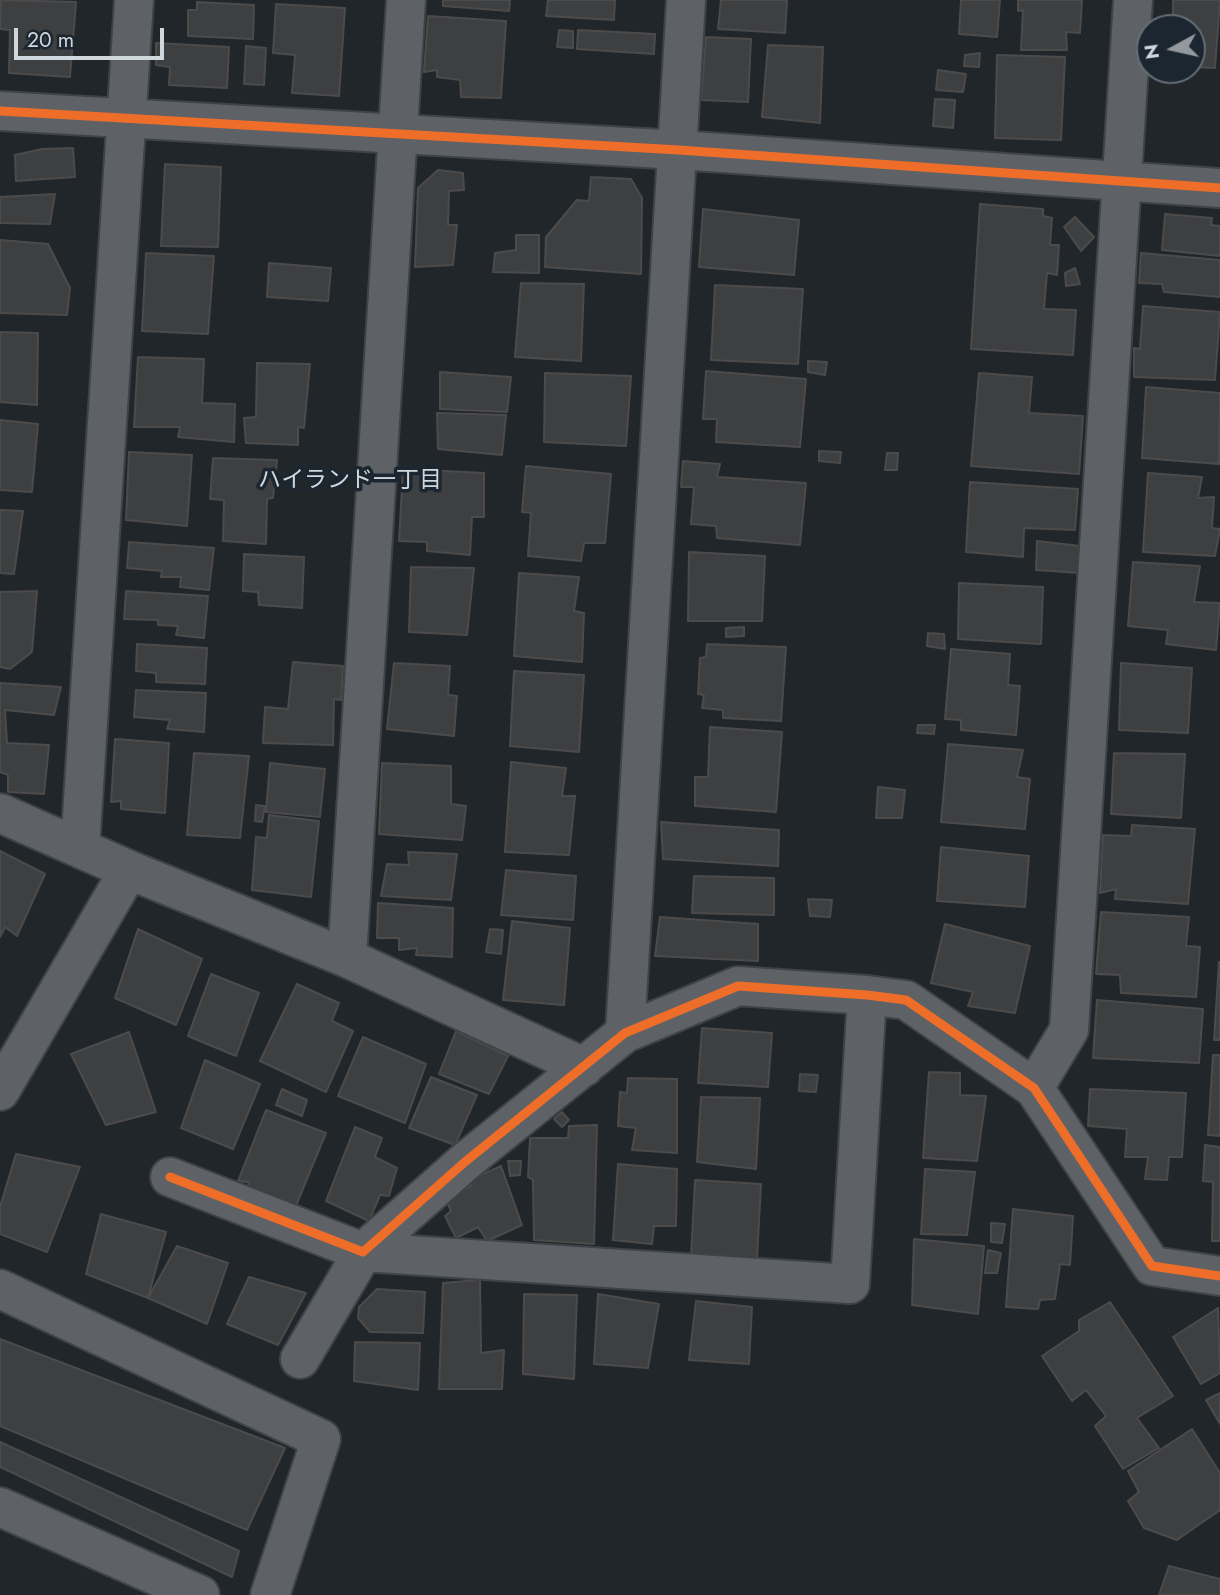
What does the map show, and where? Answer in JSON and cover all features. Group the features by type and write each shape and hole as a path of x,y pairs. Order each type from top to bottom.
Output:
{"street":[{"path":"80,848 134,0"},
{"path":"347,958 406,0"},
{"path":"625,1033 686,0"},
{"path":"1034,1088 1069,1030 1133,0"},
{"path":"0,111 679,150 1220,188"},
{"path":"0,813 129,870 347,958 584,1067"},
{"path":"0,1091 129,870"},
{"path":"300,1359 363,1252 466,1161 625,1033 738,986 906,1000 1034,1088 1152,1266 1220,1276"},
{"path":"170,1177 363,1252 850,1283 867,995"},
{"path":"0,1289 321,1439 270,1595"},
{"path":"0,1507 200,1595"}],"building":[{"path":"1,0 76,2 70,77 9,73 10,30 0,29"},
{"path":"443,0 510,0 509,11 443,6"},
{"path":"548,0 615,0 614,20 546,16"},
{"path":"721,0 787,0 785,33 718,29"},
{"path":"961,0 1000,0 997,37 959,34"},
{"path":"1018,0 1082,0 1080,33 1066,32 1067,50 1021,50 1023,10 1018,11"},
{"path":"1173,0 1220,0 1215,68 1206,68 1206,14 1173,14"},
{"path":"197,2 254,5 253,39 188,36 188,10 197,10"},
{"path":"276,4 345,8 339,96 292,93 295,55 273,53"},
{"path":"428,16 506,21 501,98 461,97 460,80 437,77 437,70 424,72"},
{"path":"559,30 573,31 573,48 557,47"},
{"path":"578,30 655,34 654,54 577,49"},
{"path":"706,37 751,39 748,102 701,100"},
{"path":"156,43 229,47 227,88 169,85 170,67 156,65"},
{"path":"768,45 823,47 820,123 762,117"},
{"path":"246,46 266,48 264,85 244,84"},
{"path":"980,53 979,67 964,66 965,55"},
{"path":"997,55 1065,57 1061,140 995,138"},
{"path":"938,70 966,74 963,92 936,90"},
{"path":"935,99 955,100 953,128 933,126"},
{"path":"73,148 75,177 16,181 15,155 42,149"},
{"path":"165,164 221,167 218,247 161,246"},
{"path":"438,170 463,173 464,190 449,191 448,225 457,225 453,265 415,267 418,188"},
{"path":"591,177 631,179 642,198 641,274 545,267 546,237 577,200 589,201"},
{"path":"55,194 50,224 0,223 0,197"},
{"path":"980,204 1043,209 1043,216 1052,218 1050,245 1059,245 1057,275 1047,273 1044,309 1076,310 1073,355 971,349"},
{"path":"703,209 799,220 794,275 699,267"},
{"path":"1165,214 1212,218 1211,225 1220,226 1220,256 1162,250"},
{"path":"1075,217 1094,237 1081,251 1064,227"},
{"path":"516,235 539,235 539,273 493,272 495,253 516,250"},
{"path":"0,240 48,244 70,288 67,315 0,313"},
{"path":"146,253 214,256 208,334 142,331"},
{"path":"1141,253 1220,260 1220,297 1164,292 1162,284 1139,283"},
{"path":"269,263 331,268 328,301 267,297"},
{"path":"1075,268 1080,284 1066,286 1065,273"},
{"path":"521,283 584,284 581,361 515,357"},
{"path":"715,285 803,289 798,364 711,360"},
{"path":"1143,306 1220,312 1215,380 1134,377 1134,348 1140,349"},
{"path":"0,332 38,333 37,405 0,402"},
{"path":"138,357 204,359 202,403 235,404 234,442 178,437 180,427 134,427"},
{"path":"808,361 827,362 825,375 808,372"},
{"path":"257,363 310,364 304,428 298,427 298,445 246,443 244,418 256,417"},
{"path":"706,371 806,379 800,447 716,442 717,419 703,419"},
{"path":"440,372 511,377 507,412 440,409"},
{"path":"545,373 631,376 626,446 544,442"},
{"path":"979,373 1032,377 1029,413 1083,416 1079,474 971,466"},
{"path":"1146,387 1220,393 1219,464 1142,458"},
{"path":"437,413 506,415 502,455 438,449"},
{"path":"0,420 38,424 32,492 0,490"},
{"path":"819,451 841,452 840,463 819,461"},
{"path":"129,452 192,455 187,526 126,520"},
{"path":"887,453 898,453 897,470 885,470"},
{"path":"213,458 277,460 273,498 267,499 266,544 223,541 224,500 210,499"},
{"path":"683,461 720,464 717,477 806,483 800,545 717,538 716,526 691,524 694,487 681,487"},
{"path":"526,466 611,474 605,543 584,543 581,561 528,556 531,513 522,512"},
{"path":"403,469 484,473 484,517 472,517 470,555 427,551 427,542 399,541"},
{"path":"1148,473 1202,477 1198,498 1214,497 1212,528 1220,529 1215,556 1143,552"},
{"path":"970,482 1078,489 1075,530 1024,528 1023,557 966,552"},
{"path":"0,510 23,511 14,574 0,573"},
{"path":"1037,541 1081,546 1079,573 1036,570"},
{"path":"129,542 214,548 209,590 180,587 181,577 161,577 162,571 127,568"},
{"path":"689,552 765,556 762,621 688,621"},
{"path":"244,554 304,557 302,608 259,605 258,592 243,591"},
{"path":"1133,562 1200,566 1194,602 1220,603 1216,650 1166,644 1168,630 1128,626"},
{"path":"411,567 474,568 467,635 409,632"},
{"path":"519,573 579,577 574,611 584,613 582,662 514,656"},
{"path":"959,583 1043,587 1041,644 958,639"},
{"path":"37,591 32,652 10,669 0,667 0,592"},
{"path":"126,591 208,596 204,638 176,635 178,626 158,625 158,620 124,619"},
{"path":"744,627 744,636 726,637 726,628"},
{"path":"928,633 944,634 945,649 927,646"},
{"path":"137,644 207,648 205,684 156,682 156,673 136,671"},
{"path":"707,644 786,647 781,721 723,718 723,710 702,708 704,695 698,694 700,658 706,657"},
{"path":"951,649 1010,654 1008,685 1020,686 1016,735 961,730 961,720 945,719"},
{"path":"293,662 343,666 341,700 334,699 333,745 263,743 265,707 288,709"},
{"path":"394,663 450,666 448,695 457,696 454,736 387,729"},
{"path":"1121,663 1192,668 1188,733 1119,730"},
{"path":"514,671 584,675 579,752 510,746"},
{"path":"0,683 61,687 54,715 5,710 7,743 49,745 44,794 8,792 8,775 0,772"},
{"path":"136,690 206,693 204,732 167,729 170,720 134,717"},
{"path":"918,725 935,725 934,734 917,733"},
{"path":"710,727 782,732 776,812 695,806 695,777 708,777"},
{"path":"115,739 169,743 165,813 121,809 121,801 111,802"},
{"path":"948,744 1023,750 1017,777 1030,779 1025,829 941,822"},
{"path":"194,753 249,756 240,838 187,835"},
{"path":"1114,753 1185,754 1181,818 1111,814"},
{"path":"511,762 566,768 562,796 575,796 569,855 505,852"},
{"path":"270,763 325,769 320,817 266,812"},
{"path":"382,763 451,766 451,804 466,806 462,840 379,834"},
{"path":"878,787 905,790 902,818 876,818"},
{"path":"256,805 265,806 262,822 255,821"},
{"path":"269,815 319,821 311,897 252,890 256,837 267,838"},
{"path":"661,822 779,830 778,866 663,859"},
{"path":"1132,825 1195,829 1188,904 1115,899 1116,889 1100,893 1103,835 1131,836"},
{"path":"941,847 1029,856 1025,907 937,901"},
{"path":"0,851 45,874 17,936 5,927 0,937"},
{"path":"408,852 457,854 451,900 381,896 387,864 409,865"},
{"path":"506,870 576,876 573,920 501,915"},
{"path":"694,876 774,878 774,915 692,913"},
{"path":"808,899 832,900 830,917 810,916"},
{"path":"378,903 453,908 452,957 416,955 417,948 399,950 399,938 377,938"},
{"path":"1101,912 1189,917 1186,946 1200,947 1196,997 1121,993 1120,975 1096,974"},
{"path":"660,917 758,924 758,961 655,956"},
{"path":"512,921 570,928 564,1005 503,1000"},
{"path":"945,924 1030,946 1015,1013 968,1006 973,992 931,983"},
{"path":"138,929 202,959 176,1025 115,998"},
{"path":"490,929 503,930 501,954 486,952"},
{"path":"1219,962 1220,1040 1214,1040"},
{"path":"211,974 259,993 236,1056 188,1036"},
{"path":"297,984 339,1003 332,1021 353,1031 326,1092 260,1061"},
{"path":"1097,1000 1203,1009 1199,1063 1093,1058"},
{"path":"702,1028 772,1033 768,1087 698,1083"},
{"path":"456,1031 508,1056 489,1094 439,1074"},
{"path":"129,1032 156,1112 106,1125 71,1054"},
{"path":"363,1037 426,1064 405,1123 338,1096"},
{"path":"1213,1055 1220,1055 1220,1136 1208,1135"},
{"path":"205,1060 260,1084 233,1149 181,1128"},
{"path":"929,1072 960,1073 960,1095 986,1096 977,1161 923,1158"},
{"path":"800,1074 818,1075 816,1092 799,1091"},
{"path":"431,1077 477,1095 455,1145 409,1128"},
{"path":"628,1078 677,1079 677,1153 632,1150 636,1128 618,1126 620,1092 627,1093"},
{"path":"282,1089 307,1100 302,1116 276,1105"},
{"path":"1090,1089 1186,1093 1182,1157 1169,1157 1167,1180 1145,1179 1148,1157 1125,1157 1127,1129 1088,1126"},
{"path":"701,1097 760,1098 756,1169 697,1162"},
{"path":"266,1110 326,1133 295,1208 251,1190 248,1182 238,1181"},
{"path":"562,1112 569,1120 562,1127 554,1119"},
{"path":"597,1125 594,1244 534,1240 533,1180 528,1177 530,1138 568,1138 569,1126"},
{"path":"355,1127 382,1138 375,1157 397,1168 389,1196 380,1195 369,1221 326,1201"},
{"path":"1205,1145 1220,1147 1220,1241 1212,1241 1213,1182 1203,1181"},
{"path":"16,1154 80,1167 47,1252 0,1234 0,1207"},
{"path":"508,1161 521,1161 520,1175 510,1176"},
{"path":"618,1164 677,1169 676,1226 654,1226 652,1244 613,1240"},
{"path":"501,1166 522,1225 487,1241 478,1227 456,1238 445,1216 451,1211 447,1202 457,1195 456,1192 471,1186 470,1180"},
{"path":"925,1169 975,1172 967,1235 921,1234"},
{"path":"695,1180 761,1184 757,1258 691,1257"},
{"path":"1013,1209 1073,1216 1070,1265 1060,1264 1055,1299 1040,1300 1038,1309 1006,1307"},
{"path":"101,1214 166,1232 148,1298 86,1274"},
{"path":"991,1223 1005,1224 1002,1243 991,1242"},
{"path":"914,1239 984,1246 978,1314 912,1305"},
{"path":"177,1246 228,1263 207,1324 148,1298"},
{"path":"988,1250 1001,1253 997,1273 985,1273"},
{"path":"249,1277 306,1293 278,1345 227,1324"},
{"path":"480,1280 481,1353 504,1350 502,1389 439,1389 443,1283"},
{"path":"377,1289 425,1292 423,1333 370,1332 358,1318 359,1307"},
{"path":"524,1294 577,1295 574,1379 523,1374"},
{"path":"598,1294 659,1304 648,1368 594,1364"},
{"path":"696,1301 752,1307 749,1364 689,1360"},
{"path":"1110,1302 1173,1396 1137,1418 1159,1448 1123,1469 1095,1426 1106,1416 1086,1390 1072,1401 1042,1356 1079,1331 1079,1320"},
{"path":"1218,1308 1220,1373 1201,1384 1173,1337"},
{"path":"0,1339 285,1448 247,1530 0,1426"},
{"path":"355,1342 420,1343 418,1390 354,1381"},
{"path":"1220,1393 1220,1424 1206,1400"},
{"path":"1192,1429 1220,1473 1220,1510 1177,1540 1144,1528 1128,1501 1139,1492 1128,1471"},
{"path":"0,1442 239,1551 232,1577 0,1467"},
{"path":"1169,1566 1220,1579 1220,1595 1159,1595"}],"cycle path":[{"path":"0,111 679,150 1220,188"},
{"path":"170,1177 363,1252 466,1161 625,1033 738,986 867,995 906,1000 1034,1088 1152,1266 1220,1276"}],"district":[{"name":"ハイランド一丁目","path":"350,481"}]}
